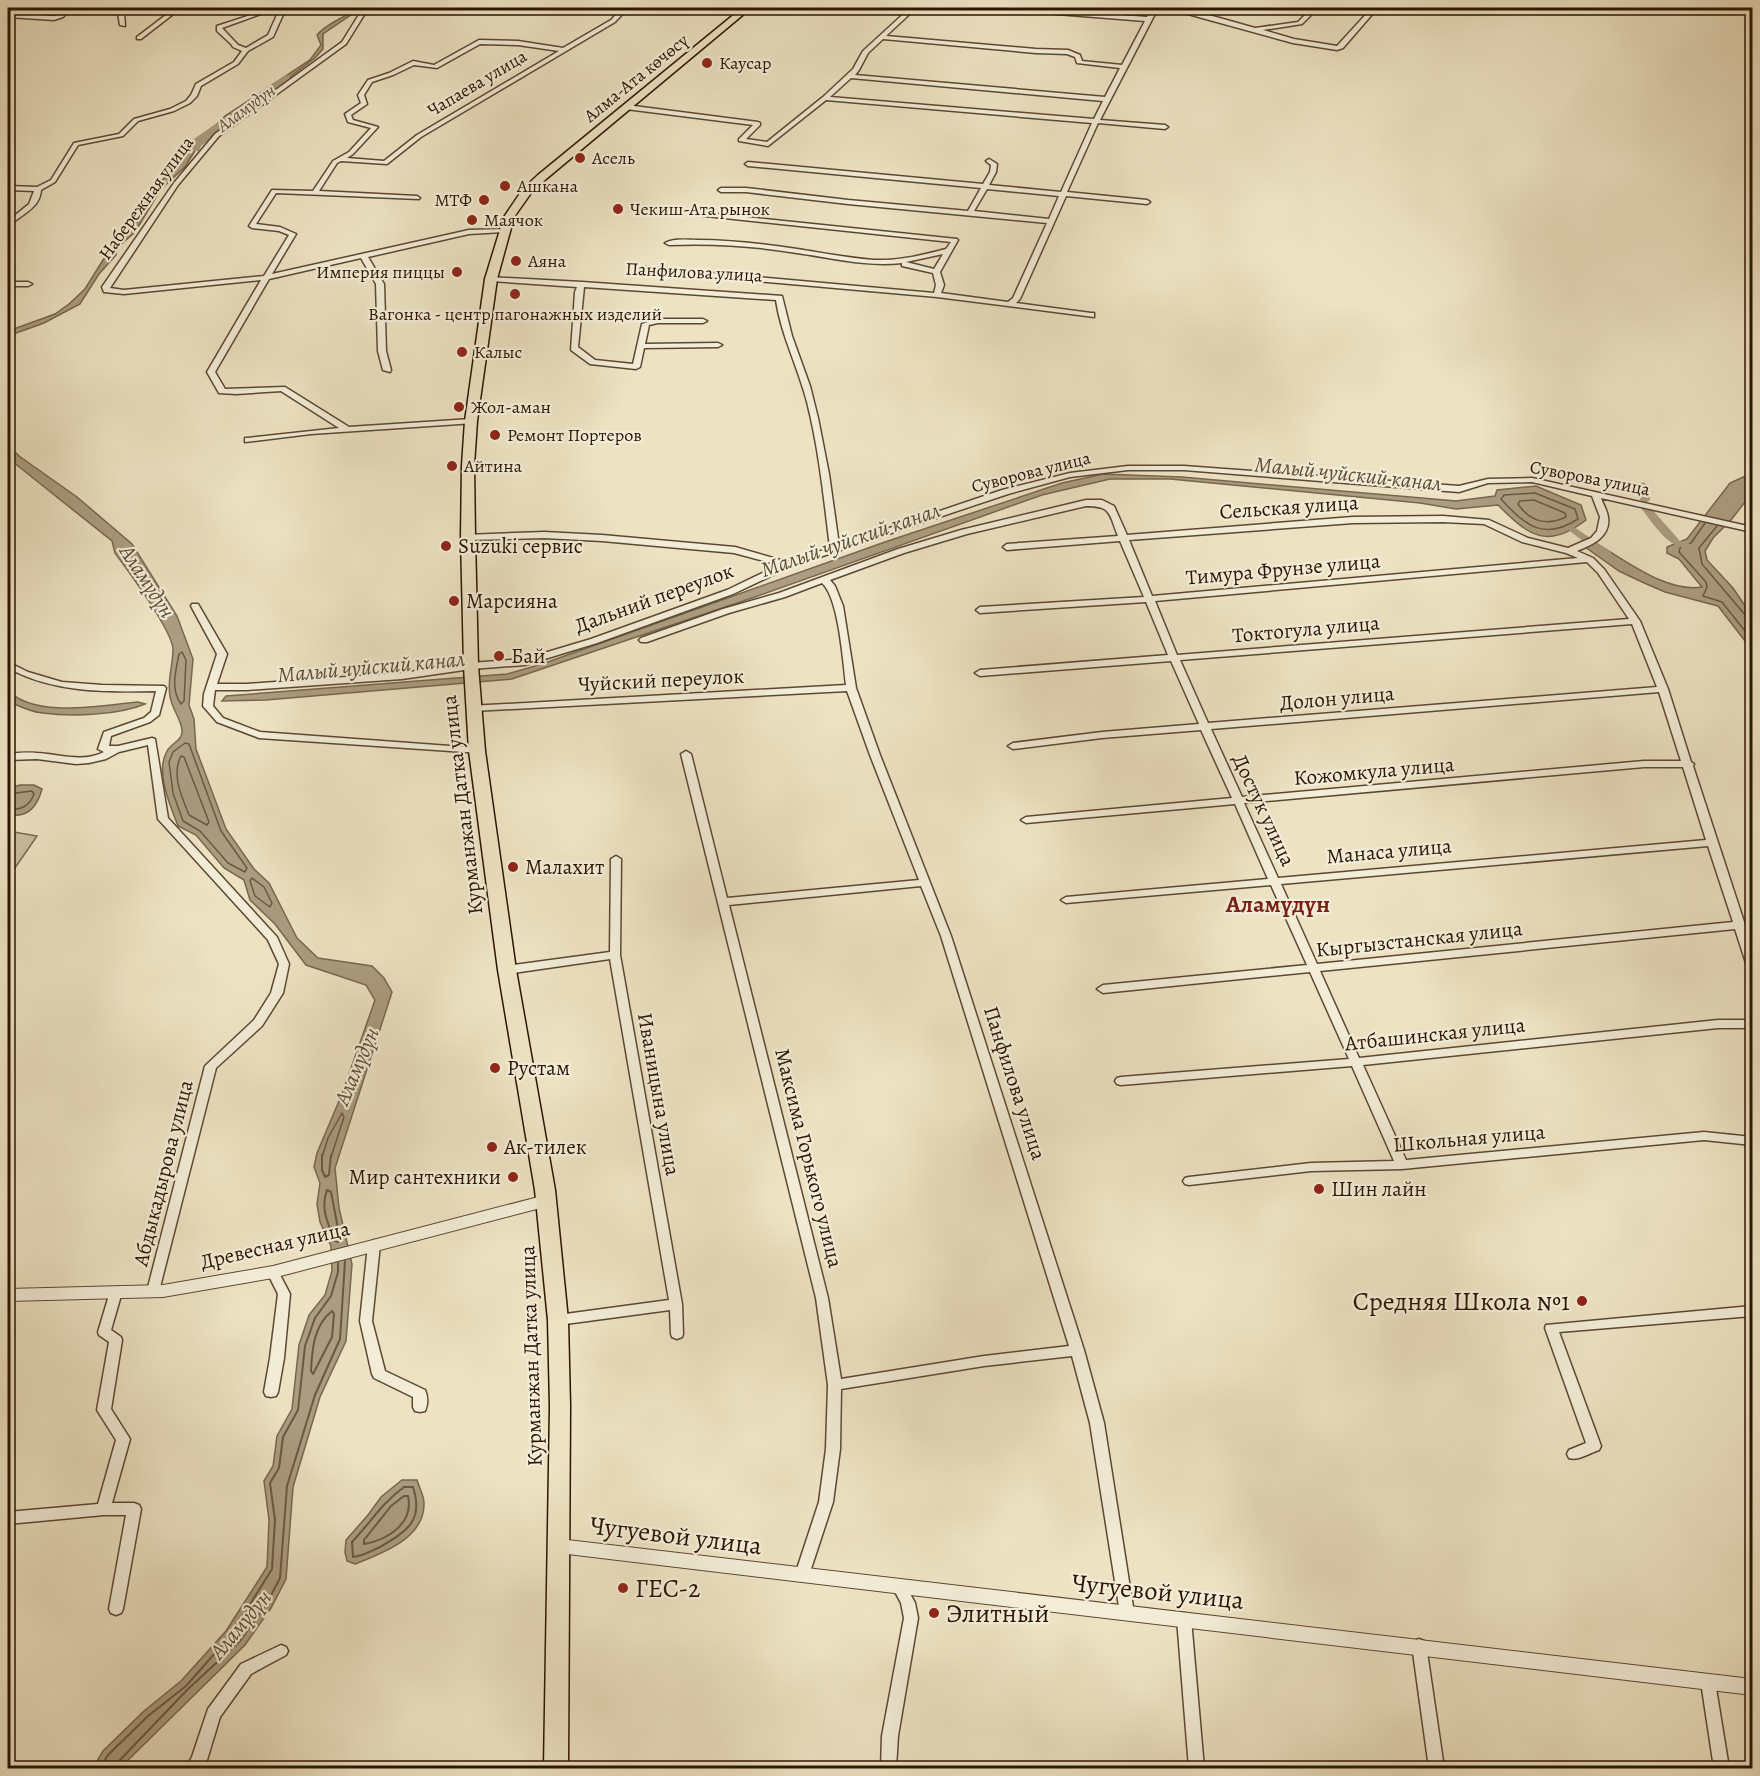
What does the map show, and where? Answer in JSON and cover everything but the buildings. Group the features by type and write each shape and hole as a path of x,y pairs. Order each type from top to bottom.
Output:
{"main road":[{"name":"Алма-Ата көчөсү","path":"573,151 747,8"},
{"name":"Курманжан Датка улица","path":"556,1768 560,1406 558,1320 546,1201 507,970 477,751 471,666 468,537 471,421 491,279 504,230 527,191 573,151"}],"street":[{"path":"17,16 24,8"},
{"path":"8,15 54,18 61,16 69,8"},
{"path":"116,8 121,13 123,25"},
{"path":"139,38 177,8"},
{"path":"255,8 278,15"},
{"path":"8,188 38,189 53,181 76,144 121,135 136,120 172,110 188,102 194,96 198,85 236,63 246,50 271,36 278,15 283,8"},
{"name":"Набережная улица","path":"369,8 362,14 344,43 216,135 176,184 106,287 107,290 124,292 264,278 469,232 504,230"},
{"name":"Чапаева улица","path":"339,159 385,163 419,136 613,21 625,8"},
{"path":"626,107 758,124 741,140 768,144 850,76 859,67 862,55 913,8"},
{"path":"1007,8 1148,19"},
{"path":"1009,304 1016,299 1106,99 1155,8"},
{"path":"1169,8 1189,9 1293,41 1337,48 1341,47 1372,11 1371,8"},
{"path":"1255,30 1300,23 1315,8"},
{"path":"246,50 235,46 219,30 219,27 264,12"},
{"path":"880,37 1068,52 1078,56 1079,62 1123,67"},
{"path":"314,194 335,162 351,153 375,126 350,121 348,114 364,104 361,95 370,81 413,63 435,67 479,42 518,43 561,50"},
{"path":"850,76 1106,99"},
{"path":"825,98 860,99 1165,127"},
{"path":"970,213 994,167 994,164 989,161"},
{"path":"748,164 1147,202"},
{"path":"8,224 15,216 33,206 39,197 38,189"},
{"path":"721,190 746,190 1052,221"},
{"path":"347,429 282,389 222,391 211,372 259,294 264,278 292,234 280,229 252,226 274,192 417,198"},
{"path":"698,214 955,240 936,272 940,285 937,295"},
{"path":"669,243 703,241 799,251 830,258 912,265 936,272"},
{"path":"884,262 915,259 949,250"},
{"path":"363,255 380,285 382,351 387,370"},
{"path":"273,264 302,269"},
{"path":"645,269 937,295 1091,315"},
{"name":"Панфилова улица","path":"491,279 779,298 782,321 799,364 810,401 824,465 835,550"},
{"path":"8,284 28,284"},
{"path":"582,284 579,292 574,348 593,362 636,367 646,324 658,321 703,321"},
{"path":"642,346 718,345"},
{"path":"248,440 347,429 471,421"},
{"name":"Суворова улица","path":"787,565 1005,492 1070,475 1128,468 1184,468 1459,489 1488,481 1532,480 1752,529"},
{"path":"1569,551 1595,541 1602,530 1604,515 1597,503 1596,494"},
{"name":"Достук улица","path":"644,640 964,532 1086,503 1102,503 1111,508 1121,537 1174,658 1402,1165"},
{"name":"Сельская улица","path":"1007,547 1353,520 1453,519 1486,522 1525,540 1569,551 1590,560"},
{"name":"Дальний переулок","path":"468,537 544,536 613,539 735,550 787,565"},
{"path":"1590,560 1601,571 1635,621 1663,689 1689,764 1752,966"},
{"name":"Тимура Фрунзе улица","path":"980,610 1148,599 1590,560"},
{"name":"Дальний переулок","path":"210,690 402,676 471,666 525,662 594,641 730,592 787,565"},
{"name":"Панфилова улица","path":"824,579 831,586 839,606 851,688 924,884 946,936 1077,1350 1097,1423 1127,1613"},
{"path":"195,606 222,654 210,690 208,706 220,720 259,735 477,751"},
{"name":"Токтогула улица","path":"980,673 1635,621"},
{"path":"8,665 22,674 89,689 161,688 156,713 147,720 106,734 103,749 118,748"},
{"name":"Чуйский переулок","path":"473,708 851,688"},
{"name":"Долон улица","path":"1013,746 1102,735 1663,689"},
{"name":"Абдыкадырова улица","path":"118,748 152,741 163,819 273,939 284,964 277,993 258,1023 211,1066 153,1291"},
{"path":"8,757 39,755 82,762 105,757 118,748"},
{"name":"Максима Горького улица","path":"686,754 822,1298 835,1385 833,1449 826,1502 802,1575"},
{"name":"Кожомкула улица","path":"1026,820 1644,764 1689,764"},
{"name":"Манаса улица","path":"1066,900 1714,842"},
{"name":"Иваницына улица","path":"616,860 615,955 676,1304 677,1334"},
{"path":"724,902 924,884"},
{"name":"Кыргызстанская улица","path":"1103,989 1740,926"},
{"path":"507,970 615,955"},
{"name":"Атбашинская улица","path":"1121,1081 1356,1062 1718,1024 1752,1024"},
{"name":"Школьная улица","path":"1189,1181 1311,1167 1402,1165 1704,1136 1752,1141"},
{"name":"Древесная улица","path":"8,1295 153,1291 273,1272 546,1201"},
{"path":"370,1246 366,1321 379,1374 420,1394 420,1407"},
{"path":"271,1392 284,1294 273,1272"},
{"path":"104,1509 123,1439 104,1410 116,1340 104,1332 116,1292"},
{"path":"558,1320 676,1304"},
{"path":"1574,1454 1594,1446 1551,1328 1752,1311"},
{"path":"835,1385 984,1361 1077,1350"},
{"path":"8,1518 104,1509 134,1509 116,1609"},
{"name":"Чугуевой улица","path":"559,1546 1419,1645 1752,1687"},
{"path":"888,1768 890,1736 911,1618 908,1603 899,1586"},
{"path":"1184,1619 1197,1768"},
{"path":"1419,1645 1437,1768"},
{"path":"193,1768 200,1760 213,1714 246,1669 281,1651"},
{"path":"1708,1682 1722,1768"}],"shaded area":[{"path":"8,831 37,836 8,878"}],"water":[{"path":"356,8 361,8 323,34 323,49 315,58 270,92 242,108 199,144 185,167 161,189 135,232 117,248 116,255 99,274 80,304 44,323 8,336 8,331 55,314 85,289 103,260 137,222 140,211 153,189 179,164 186,149 225,116 310,60 321,45 317,35"},
{"path":"8,445 19,456 77,497 132,544 177,616 193,659 189,705 194,719 196,749 226,829 254,869 269,883 297,938 318,958 372,966 384,978 392,992 335,1168 339,1208 352,1264 346,1341 320,1397 293,1487 286,1579 271,1608 245,1645 120,1768 93,1768 103,1751 144,1711 181,1681 226,1631 267,1567 269,1520 264,1481 273,1466 277,1436 292,1409 299,1345 309,1315 325,1295 332,1271 331,1246 320,1222 317,1204 320,1183 314,1167 317,1153 342,1094 375,1000 366,985 306,965 275,924 250,900 244,880 224,868 196,835 178,826 163,778 167,751 182,734 169,690 173,650 166,630 149,601 115,553 112,541 8,458"},
{"path":"1752,473 1752,493 1731,520 1713,538 1705,551 1707,560 1733,588 1752,616 1752,650 1718,606 1665,592 1642,582 1619,571 1585,547 1595,543 1647,574 1674,585 1688,588 1702,587 1679,559 1667,553 1667,547 1687,539 1730,483"},
{"path":"1103,474 1182,477 1456,501 1495,496 1497,490 1536,486 1581,505 1586,520 1560,535 1549,537 1529,531 1519,525 1498,505 1456,509 1420,503 1170,479 1110,479 1042,495 752,598 512,679 266,700 222,701 226,696 507,674 542,664 885,542 1062,483"},
{"path":"8,690 34,705 51,707 88,707 138,702 145,704 109,713 55,714 34,711 8,701"},
{"path":"34,785 42,789 34,806 26,813 8,814 9,788"},
{"path":"402,1480 417,1480 422,1494 424,1503 418,1526 410,1535 378,1555 355,1564 347,1561 346,1540 381,1497"}],"waterway":[{"name":"Аламүдүн","path":"194,148 196,144 286,79"},
{"path":"1643,485 1645,500"},
{"path":"1646,508 1677,543 1691,547"},
{"path":"1574,530 1607,554"}],"place":[{"name":"Каусар","path":"707,63"},
{"name":"Асель","path":"580,158"},
{"name":"Ашкана","path":"505,186"},
{"name":"МТФ","path":"484,200"},
{"name":"Чекиш-Ата рынок","path":"618,209"},
{"name":"Маячок","path":"472,220"},
{"name":"Аяна","path":"516,261"},
{"name":"Империя пиццы","path":"457,272"},
{"name":"Вагонка - центр пагонажных изделий","path":"515,294"},
{"name":"Калыс","path":"462,352"},
{"name":"Жол-аман","path":"459,407"},
{"name":"Ремонт Портеров","path":"495,435"},
{"name":"Айтина","path":"452,466"},
{"name":"Suzuki сервис","path":"446,546"},
{"name":"Марсияна","path":"454,601"},
{"name":"Бай","path":"499,656"},
{"name":"Малахит","path":"513,867"},
{"name":"Рустам","path":"495,1068"},
{"name":"Ак-тилек","path":"492,1147"},
{"name":"Мир сантехники","path":"513,1177"},
{"name":"Шин лайн","path":"1319,1189"},
{"name":"Средняя Школа №1","path":"1582,1301"},
{"name":"ГЕС-2","path":"623,1588"},
{"name":"Элитный","path":"934,1613"}],"district":[{"name":"Аламүдүн","path":"1278,904"}],"water label":[{"name":"Малый чуйский канал","path":"1348,473"},
{"name":"Малый чуйский канал","path":"850,539"},
{"name":"Малый чуйский канал","path":"371,666"}]}
